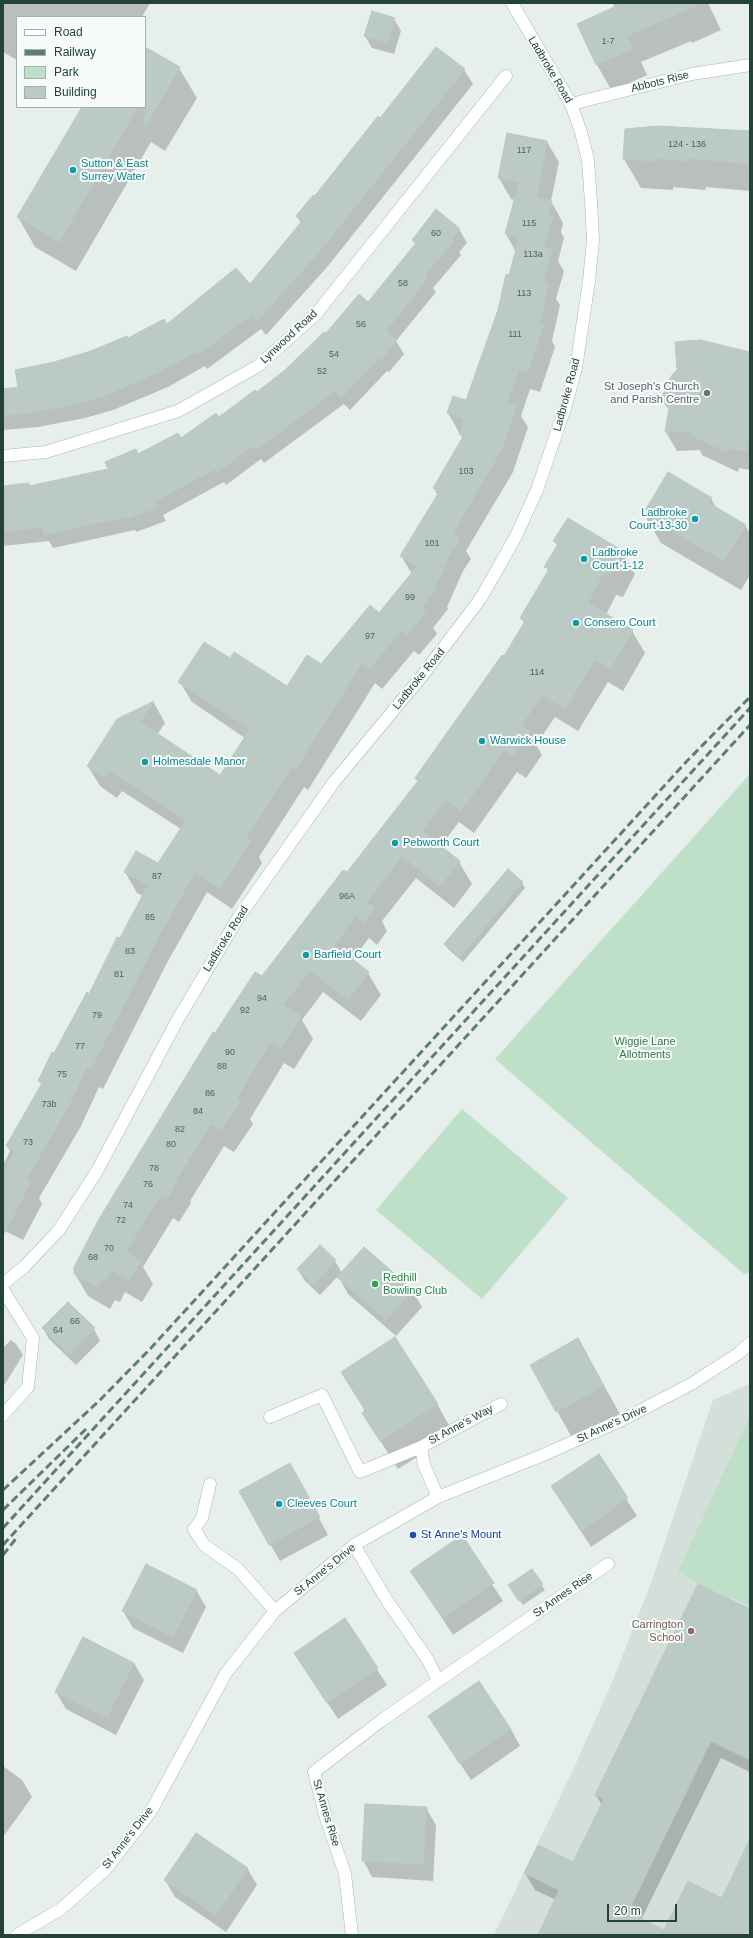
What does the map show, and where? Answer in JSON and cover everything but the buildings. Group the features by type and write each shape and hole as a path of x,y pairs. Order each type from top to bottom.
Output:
{"street":[{"name":"Ladbroke Road","path":"3,1284 25,1266 60,1230 97,1171 178,1019 238,918 334,782 422,676 481,598 516,536 537,490 566,406 580,345 593,240 588,160 581,132 571,104 512,3"},
{"name":"Abbots Rise","path":"571,104 692,74 750,65"},
{"name":"Lynwood Road","path":"3,456 46,452 178,411 258,366 316,314 506,76"},
{"path":"3,1290 32,1338 28,1387 3,1415"},
{"name":"St Anne's Drive","path":"17,1935 61,1909 105,1870 151,1811 226,1672 275,1611 354,1546 438,1497 544,1455 624,1419 694,1383 739,1353 750,1343"},
{"name":"St Anne's Way","path":"270,1417 322,1395 360,1472 421,1447 500,1404"},
{"name":"St Anne's Way","path":"421,1447 424,1465 438,1497"},
{"path":"210,1484 202,1518 194,1529 204,1545 238,1569 275,1611"},
{"path":"354,1546 388,1602 428,1660 438,1681"},
{"name":"St Annes Rise","path":"352,1935 345,1874 326,1818 314,1772 382,1720 608,1564"}],"shaded area":[{"name":"Carrington School","path":"750,1384 750,1935 494,1935 573,1770 613,1680 651,1583 713,1400"}],"green space":[{"name":"Wiggie Lane Allotments","path":"750,774 750,1273 744,1274 495,1059"},
{"path":"462,1109 568,1198 482,1299 376,1210"},
{"path":"750,1416 750,1606 698,1584 678,1571"}],"railway":[{"path":"3,1490 100,1400 151,1348 687,761 750,697"},
{"path":"3,1528 750,708"},
{"path":"3,1545 750,725"},
{"path":"3,1510 86,1429"},
{"path":"3,1555 18,1536"}],"place":[{"name":"Sutton & East Surrey Water","path":"73,170"},
{"name":"St Joseph's Church and Parish Centre","path":"707,393"},
{"name":"Ladbroke Court 13-30","path":"695,519"},
{"name":"Ladbroke Court 1-12","path":"584,559"},
{"name":"Consero Court","path":"576,623"},
{"name":"Warwick House","path":"482,741"},
{"name":"Holmesdale Manor","path":"145,762"},
{"name":"Pebworth Court","path":"395,843"},
{"name":"Barfield Court","path":"306,955"},
{"name":"Redhill Bowling Club","path":"375,1284"},
{"name":"Cleeves Court","path":"279,1504"},
{"name":"St Anne's Mount","path":"413,1535"},
{"name":"Carrington School","path":"691,1631"}]}
